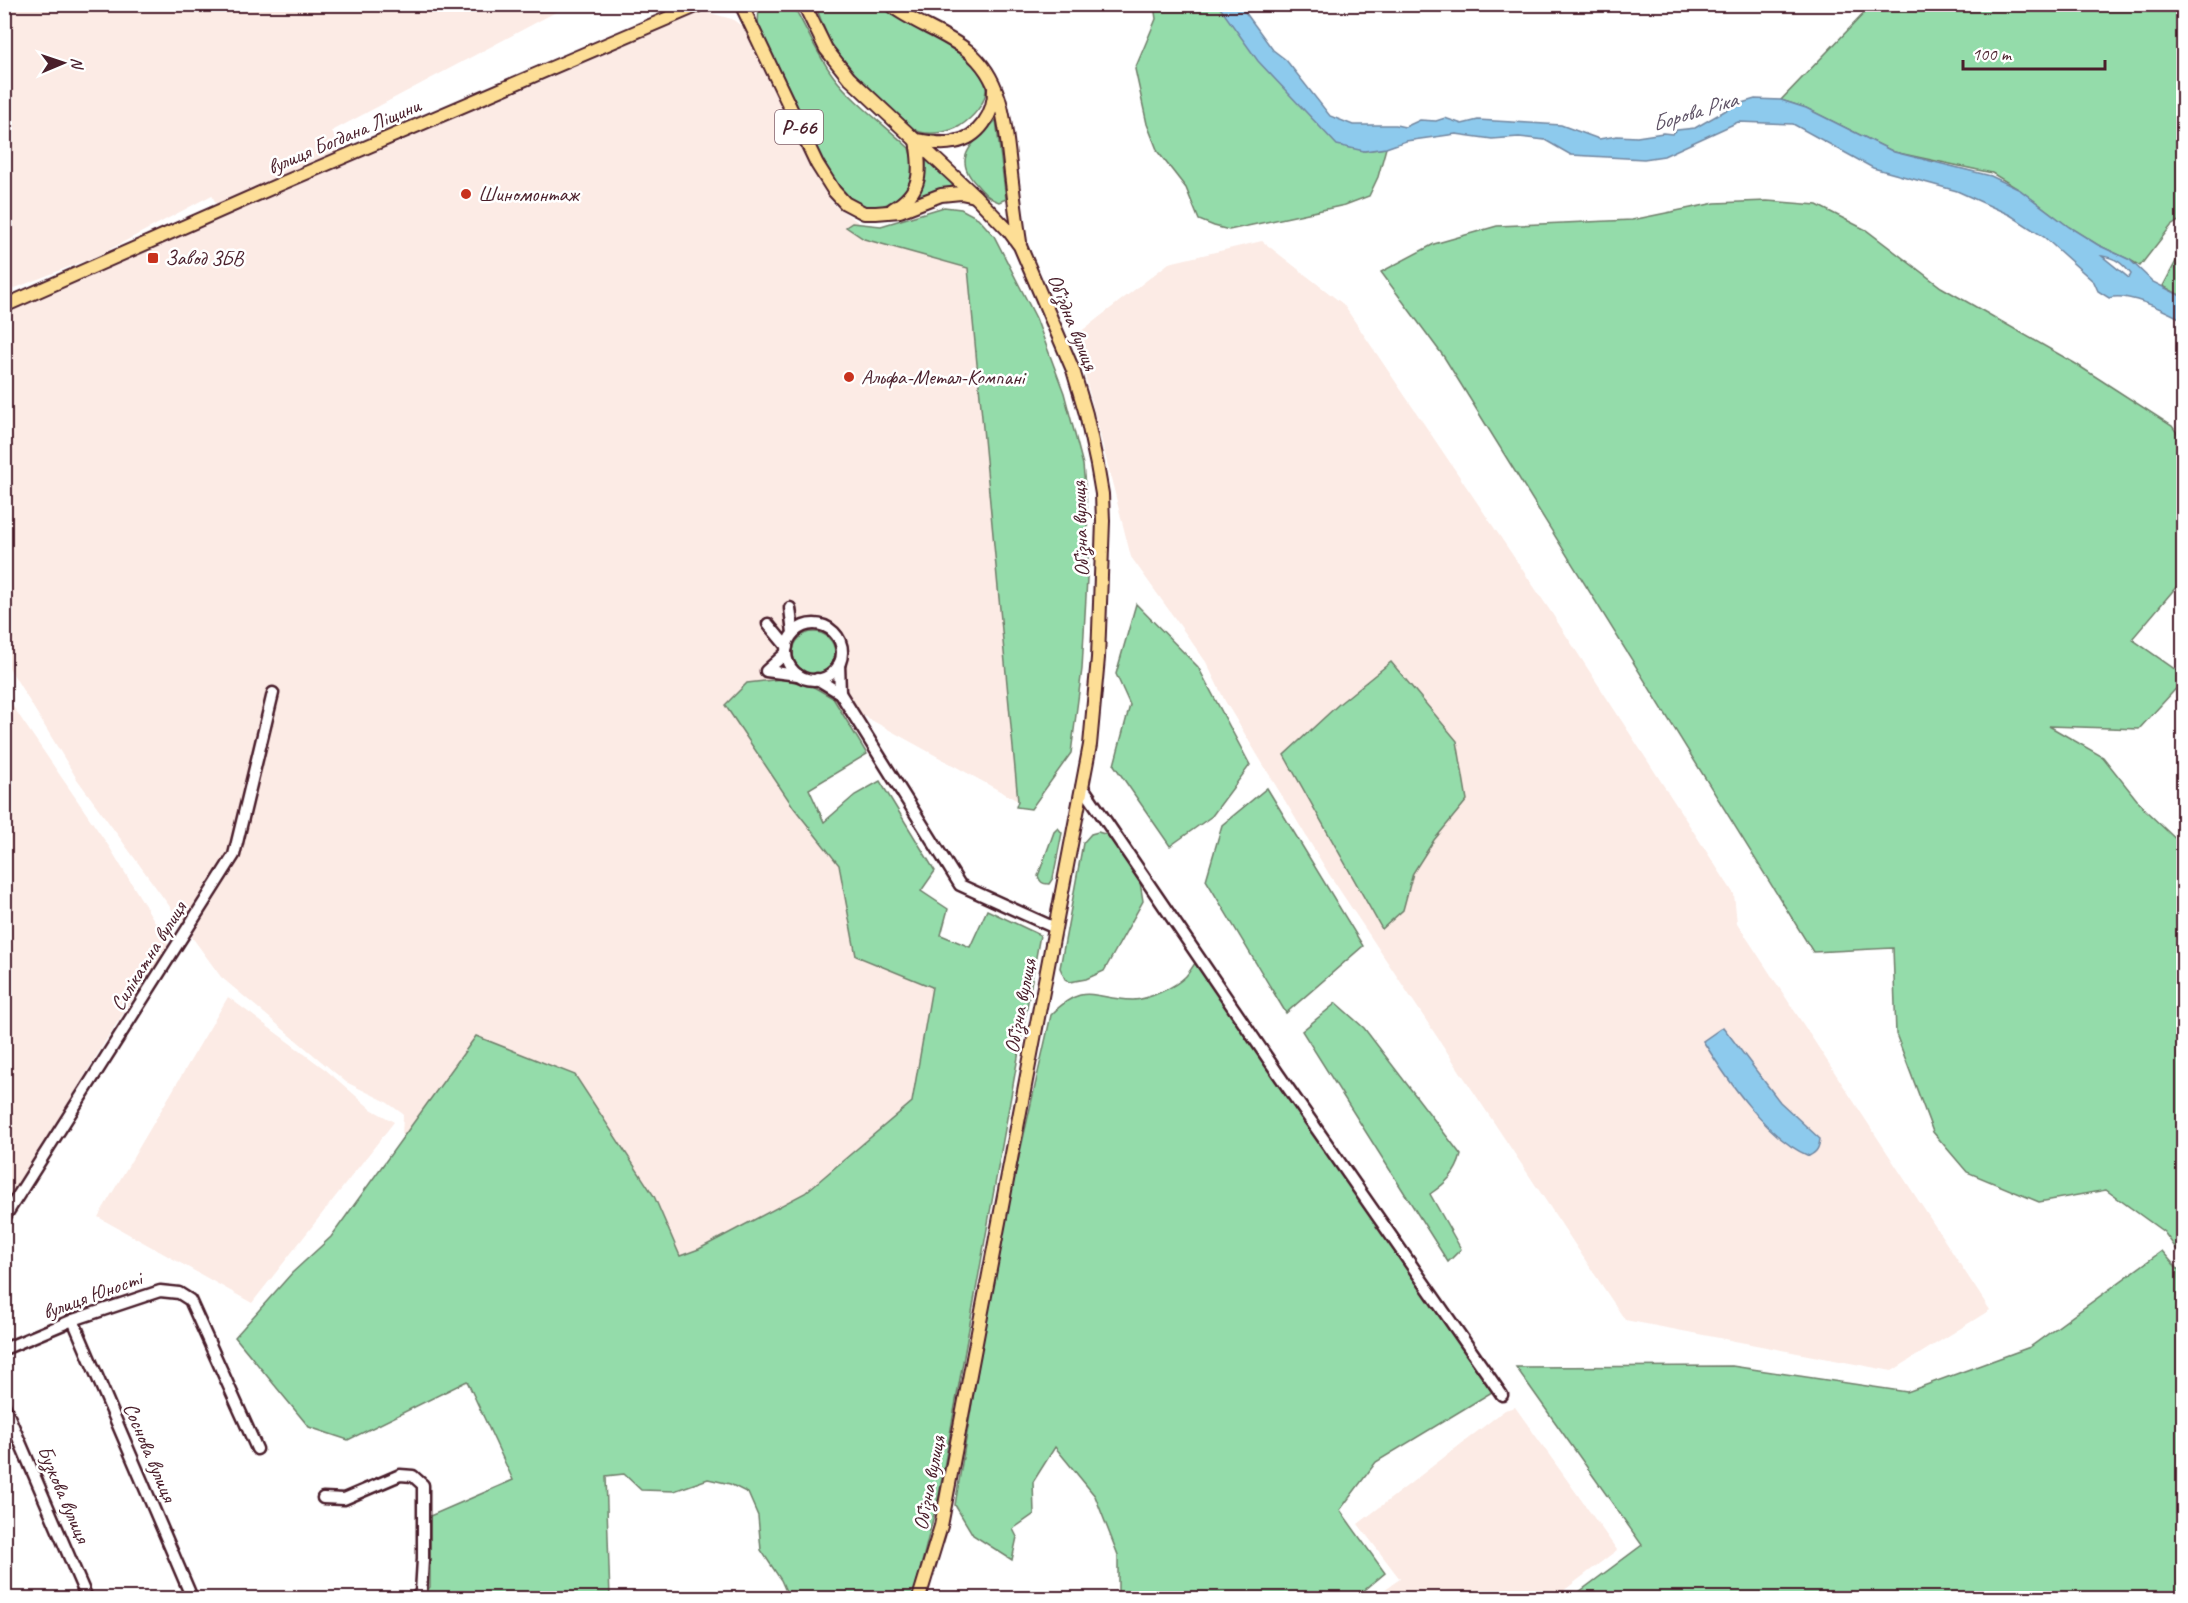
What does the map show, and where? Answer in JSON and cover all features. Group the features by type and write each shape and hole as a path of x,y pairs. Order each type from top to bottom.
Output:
{"main road":[{"name":"вулиця Богдана Ліщини","path":"4,306 285,182 700,4"},
{"name":"Р-66","path":"741,4 817,164 834,191 853,209 864,213 888,212"},
{"path":"889,4 968,51 982,66 993,85 1001,102 1006,127 1020,246"},
{"path":"807,10 826,49 849,78 975,196 1009,231 1020,246"},
{"path":"916,140 938,143 956,142 979,130 990,113 994,100 993,85"},
{"path":"888,212 909,197 918,180 916,140"},
{"path":"888,212 911,207 941,195 961,193 975,196"},
{"name":"Об’їздна вулиця","path":"1020,246 1073,370 1086,414"},
{"name":"Об’їзна вулиця","path":"919,1599 941,1526 1090,745 1098,658 1103,542 1102,494 1086,414"}],"street":[{"path":"799,676 790,667 790,609 805,624 824,625 836,634 842,649 839,664 840,693"},
{"path":"805,624 765,670 818,679 840,693 960,885 1055,928"},
{"path":"818,679 829,675 839,664"},
{"name":"Силікатна вулиця","path":"4,1218 234,855 273,693"},
{"path":"1082,786 1279,1075 1502,1395"},
{"name":"вулиця Юності","path":"4,1349 73,1320 160,1291 178,1293 190,1300 256,1449"},
{"name":"Соснова вулиця","path":"73,1320 192,1599"},
{"name":"Бузкова вулиця","path":"4,1405 87,1599"},
{"path":"323,1498 344,1499 400,1475 413,1476 423,1485 421,1593 415,1599"}],"shaded area":[{"path":"5,5 569,5 332,131 340,153 216,204 212,195 99,255 5,292"},
{"path":"706,12 732,19 753,39 824,190 834,205 871,234 865,239 968,268 1018,801 864,716 726,705 794,808 839,865 856,956 932,987 912,1101 805,1193 699,1249 680,1256 654,1196 477,1036 402,1139 403,1114 385,1101 346,1082 221,977 77,779 5,661 5,312 364,155 696,14"},
{"path":"1262,241 1343,304 1551,612 1734,894 1737,923 1990,1310 1892,1371 1625,1320 1329,874 1225,701 1206,662 1131,557 1075,336 1169,263"},
{"path":"5,695 110,848 169,945 109,1035 5,1209"},
{"path":"228,997 326,1070 371,1109 394,1122 252,1303 98,1217"},
{"path":"1515,1407 1617,1550 1554,1598 1372,1598 1400,1579 1358,1524 1505,1410"}],"green space":[{"path":"866,3 879,5 941,41 967,60 984,80 986,90 980,106 965,123 951,130 930,133 911,128 874,94 839,55 815,5"},
{"path":"759,5 793,5 817,51 841,86 909,148 914,174 910,185 896,200 871,211 852,205 819,164 758,25"},
{"path":"1154,5 1218,5 1364,151 1386,148 1378,177 1369,196 1345,205 1229,230 1199,220 1186,188 1158,152 1147,124 1135,69 1156,19"},
{"path":"1872,5 2183,5 2183,218 2171,226 2140,266 2098,245 2069,227 2020,190 1992,173 1894,152 1806,108 1781,100"},
{"path":"996,120 1006,199 999,202 982,190 969,175 965,166 965,157 969,150"},
{"path":"926,156 956,185 909,204 922,182"},
{"path":"1767,201 1817,205 1866,230 1941,287 2076,364 2172,426 2183,441 2183,579 2132,639 2183,675 2183,681 2139,729 2049,726 2103,757 2145,810 2183,846 2183,1258 2164,1232 2106,1190 2039,1202 1967,1172 1933,1132 1896,1034 1893,948 1813,952 1444,357 1381,272 1434,244 1497,226 1632,220 1715,203"},
{"path":"944,207 961,209 978,218 994,236 1036,318 1064,393 1083,465 1088,560 1082,669 1071,753 1031,809 1016,807 1018,801 968,268 864,239 846,227 852,223 881,226"},
{"path":"2183,248 2183,297 2163,286"},
{"path":"1136,604 1198,667 1250,765 1212,816 1170,846 1114,765 1130,705 1116,674"},
{"path":"814,632 822,633 829,638 834,645 834,661 829,668 822,673 814,674 806,673 799,668 794,661 793,653 794,645 799,638 806,633"},
{"path":"1391,662 1457,741 1467,800 1434,840 1413,873 1403,910 1382,929 1284,755 1339,704"},
{"path":"782,679 812,686 833,698 867,754 809,789 824,822 855,795 880,781 935,871 921,891 948,909 941,935 970,947 987,910 1040,935 939,1495 913,1598 789,1598 781,1580 761,1550 758,1516 748,1493 730,1484 708,1479 674,1491 641,1490 624,1474 606,1476 610,1598 420,1598 430,1587 430,1516 513,1480 467,1381 348,1440 309,1427 235,1337 292,1273 331,1237 476,1036 575,1075 654,1196 680,1256 699,1249 805,1193 912,1102 932,987 856,956 839,865 794,808 725,705 747,683"},
{"path":"1267,788 1363,946 1286,1013 1206,880 1222,825"},
{"path":"1058,828 1062,833 1053,878 1049,884 1045,884 1038,876 1054,832"},
{"path":"1098,832 1108,835 1140,882 1143,901 1104,971 1086,979 1070,982 1065,979 1060,968 1083,843 1091,834"},
{"path":"1196,962 1492,1392 1376,1462 1340,1510 1385,1573 1360,1594 1362,1598 1118,1598 1118,1555 1095,1496 1055,1447 1033,1482 1034,1514 1013,1529 1017,1537 1012,1560 973,1535 955,1505 1009,1201 1051,1015 1062,1004 1081,995 1090,994 1133,1000 1153,995 1180,981"},
{"path":"1336,1003 1364,1028 1461,1155 1450,1178 1430,1194 1461,1249 1448,1262 1302,1031"},
{"path":"2162,1251 2183,1275 2183,1598 1571,1598 1642,1545 1516,1367 1732,1366 1907,1392 2030,1347"}],"water":[{"path":"1218,5 1240,5 1273,50 1286,60 1330,116 1353,125 1405,127 1420,120 1436,121 1445,118 1462,124 1478,120 1561,125 1599,139 1617,136 1637,137 1672,134 1677,130 1695,128 1735,105 1755,99 1781,100 1806,108 1894,152 1991,176 2020,190 2069,227 2098,245 2130,260 2153,282 2183,297 2183,320 2136,300 2109,298 2098,291 2094,282 2044,237 2010,215 1957,191 1873,168 1793,124 1738,122 1664,156 1644,159 1571,155 1545,140 1519,137 1492,139 1456,134 1406,141 1386,148 1364,151 1337,145 1258,61","holes":["2102,256 2125,267 2131,274 2129,278"]},
{"path":"1723,1027 1780,1102 1820,1139 1814,1153 1809,1156 1793,1148 1778,1136 1736,1090 1703,1041"}],"place":[{"name":"Шиномонтаж","path":"466,194"},
{"name":"Завод ЗБВ","path":"153,258"},
{"name":"Альфа-Метал-Компані","path":"849,377"}],"water label":[{"name":"Борова Ріка","path":"1694,111"}]}
